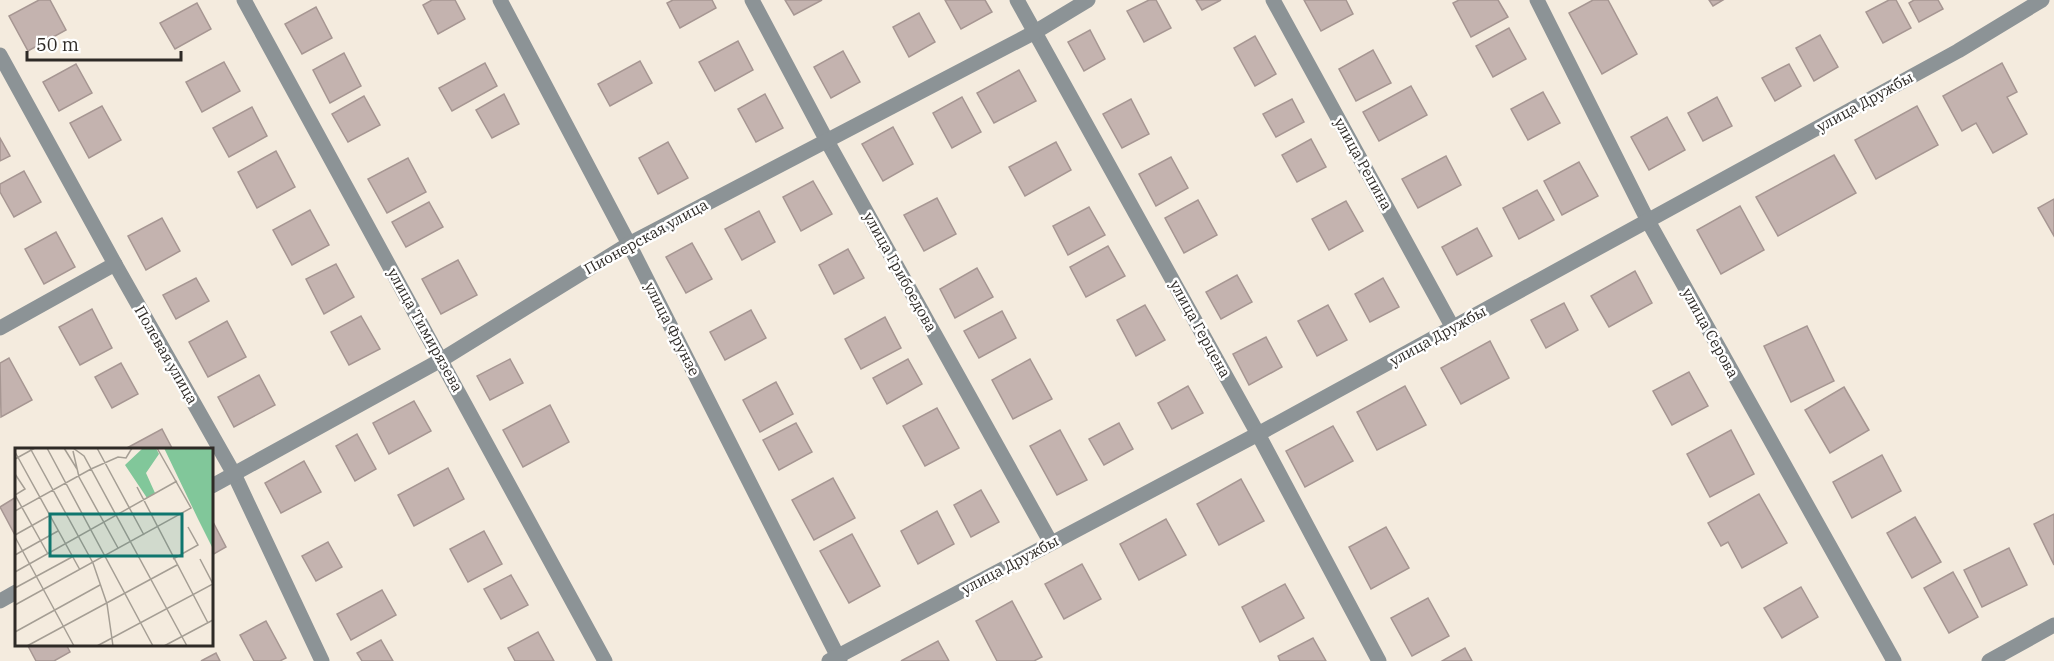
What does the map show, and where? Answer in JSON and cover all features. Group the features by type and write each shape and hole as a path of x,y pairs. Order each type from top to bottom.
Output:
{"street":[{"name":"улица Тимирязева","path":"244,0 605,661"},
{"name":"улица Фрунзе","path":"500,0 629,244 835,659"},
{"name":"улица Грибоедова","path":"752,0 827,141 1051,543"},
{"name":"улица Герцена","path":"1017,0 1258,434 1379,661"},
{"name":"Пионерская улица","path":"213,485 441,360 629,244 1035,32 1088,0"},
{"name":"улица Репина","path":"1273,0 1453,328"},
{"name":"улица Серова","path":"1537,0 1648,221 1894,661"},
{"name":"улица Дружбы","path":"835,659 1453,328 1958,51 2042,0"},
{"name":"Полевая улица","path":"0,55 234,474 322,661"},
{"path":"0,328 115,264"},
{"path":"0,601 15,593"},
{"path":"1989,661 2054,625"}],"building":[{"path":"39,0 50,0 66,30 28,51 9,16"},
{"path":"432,0 455,0 465,19 438,34 423,5"},
{"path":"673,0 712,0 716,8 680,28 667,3"},
{"path":"785,0 822,0 794,15"},
{"path":"945,0 985,0 992,12 961,29"},
{"path":"1149,0 1156,0 1171,28 1144,42 1127,11"},
{"path":"1196,0 1221,0 1202,10"},
{"path":"1304,0 1346,0 1353,14 1321,31"},
{"path":"1459,0 1498,0 1508,17 1471,37 1453,3"},
{"path":"1593,0 1608,0 1637,54 1602,74 1569,13"},
{"path":"1709,0 1723,0 1713,6"},
{"path":"1889,0 1896,0 1911,28 1883,43 1866,12"},
{"path":"1914,0 1938,0 1943,9 1919,22 1909,3"},
{"path":"197,3 211,29 175,49 160,23"},
{"path":"316,7 332,38 302,54 285,24"},
{"path":"919,13 935,42 909,57 893,27"},
{"path":"1509,28 1526,59 1493,77 1476,46"},
{"path":"1090,30 1105,59 1084,71 1068,42"},
{"path":"1820,35 1838,67 1814,81 1796,48"},
{"path":"1255,36 1276,74 1255,86 1234,48"},
{"path":"738,41 753,70 715,91 699,62"},
{"path":"1373,50 1391,83 1356,101 1339,69"},
{"path":"843,51 860,82 831,98 814,67"},
{"path":"344,53 361,86 330,103 313,70"},
{"path":"640,61 652,83 610,106 598,84"},
{"path":"224,62 240,91 202,112 186,82"},
{"path":"485,63 497,86 452,111 439,88"},
{"path":"2002,63 2017,92 2007,97 2027,134 1993,153 1976,123 1962,131 1943,96"},
{"path":"76,64 92,93 59,111 43,82"},
{"path":"1789,64 1801,86 1775,101 1762,78"},
{"path":"1019,70 1036,101 994,123 977,93"},
{"path":"1411,86 1427,115 1379,141 1363,112"},
{"path":"1543,92 1560,123 1528,140 1511,109"},
{"path":"504,94 519,124 492,138 476,110"},
{"path":"765,94 783,128 756,142 738,109"},
{"path":"364,96 380,125 348,142 332,114"},
{"path":"962,97 981,132 952,148 933,113"},
{"path":"1717,97 1732,126 1703,141 1688,113"},
{"path":"1131,99 1149,134 1122,148 1103,114"},
{"path":"1292,99 1304,122 1276,137 1263,114"},
{"path":"102,106 121,140 89,158 70,123"},
{"path":"1917,106 1938,145 1876,179 1855,140"},
{"path":"252,107 267,136 229,157 213,128"},
{"path":"1667,117 1685,150 1649,170 1631,137"},
{"path":"893,127 913,164 883,181 862,144"},
{"path":"0,138 10,156 0,161"},
{"path":"1311,139 1326,167 1297,182 1282,155"},
{"path":"668,142 688,178 658,194 639,158"},
{"path":"1056,142 1071,170 1025,196 1009,167"},
{"path":"276,151 295,187 257,208 238,172"},
{"path":"1834,155 1856,193 1778,236 1756,197"},
{"path":"1446,156 1461,185 1418,208 1402,179"},
{"path":"1171,157 1188,188 1156,206 1139,174"},
{"path":"408,158 426,192 387,213 368,179"},
{"path":"1579,162 1598,196 1562,215 1544,181"},
{"path":"24,171 41,202 14,217 0,192 0,184"},
{"path":"813,181 832,214 801,231 783,197"},
{"path":"1537,190 1554,220 1519,239 1503,208"},
{"path":"937,198 956,234 924,251 904,215"},
{"path":"2054,199 2054,236 2038,208"},
{"path":"1198,200 1217,235 1184,253 1165,218"},
{"path":"1346,201 1363,231 1329,250 1312,219"},
{"path":"429,202 443,227 406,247 392,222"},
{"path":"1740,206 1764,250 1721,274 1697,230"},
{"path":"1089,207 1105,235 1068,255 1053,226"},
{"path":"310,210 329,245 292,265 273,230"},
{"path":"759,211 775,242 742,260 725,229"},
{"path":"162,218 180,251 146,270 128,236"},
{"path":"1477,228 1492,256 1457,275 1442,247"},
{"path":"56,232 75,267 44,284 25,249"},
{"path":"692,243 712,279 686,293 666,257"},
{"path":"1108,246 1125,276 1086,297 1070,267"},
{"path":"848,249 864,278 834,294 819,265"},
{"path":"458,260 477,295 441,314 422,279"},
{"path":"336,264 354,297 324,314 306,279"},
{"path":"977,268 993,297 955,318 940,289"},
{"path":"1635,271 1652,303 1609,327 1591,296"},
{"path":"1237,275 1252,302 1221,319 1206,292"},
{"path":"196,278 209,301 176,319 163,295"},
{"path":"1383,278 1399,307 1370,322 1355,294"},
{"path":"1564,303 1578,330 1546,348 1531,320"},
{"path":"1145,305 1165,340 1136,356 1117,320"},
{"path":"1328,305 1347,340 1317,356 1298,321"},
{"path":"92,309 112,348 80,365 59,327"},
{"path":"751,310 766,338 725,360 710,332"},
{"path":"1002,311 1016,338 979,358 964,331"},
{"path":"361,316 380,349 349,365 331,332"},
{"path":"885,317 901,348 861,369 845,339"},
{"path":"227,321 246,357 208,377 189,342"},
{"path":"1807,326 1834,381 1791,402 1764,346"},
{"path":"1266,337 1282,367 1249,385 1233,354"},
{"path":"1490,341 1509,378 1461,404 1441,368"},
{"path":"9,358 32,400 1,417 0,363"},
{"path":"510,359 523,383 490,400 477,376"},
{"path":"908,359 922,384 887,404 873,378"},
{"path":"1030,359 1052,399 1013,419 992,380"},
{"path":"121,363 138,394 112,408 95,377"},
{"path":"1689,372 1708,406 1672,425 1653,391"},
{"path":"259,375 275,405 234,427 218,397"},
{"path":"776,382 793,414 760,432 743,400"},
{"path":"1188,386 1203,413 1172,429 1158,403"},
{"path":"1405,386 1426,425 1377,450 1357,412"},
{"path":"1844,387 1869,430 1830,453 1805,410"},
{"path":"414,401 431,431 389,454 373,423"},
{"path":"550,405 569,442 523,467 503,430"},
{"path":"937,408 959,448 925,466 903,426"},
{"path":"796,423 812,452 779,470 763,440"},
{"path":"1119,423 1133,449 1104,465 1089,439"},
{"path":"1333,426 1353,461 1305,487 1286,451"},
{"path":"162,429 172,448 127,448"},
{"path":"1060,430 1087,480 1057,495 1030,446"},
{"path":"1731,430 1754,474 1710,497 1687,454"},
{"path":"357,434 376,469 355,481 336,446"},
{"path":"1882,455 1901,491 1852,518 1833,482"},
{"path":"304,461 321,492 281,513 265,483"},
{"path":"448,468 464,499 414,526 398,495"},
{"path":"833,478 855,518 814,540 792,500"},
{"path":"1241,479 1264,521 1219,545 1197,504"},
{"path":"981,490 999,522 971,537 954,505"},
{"path":"1759,494 1787,543 1742,568 1728,542 1721,546 1708,523"},
{"path":"15,498 15,535 0,507"},
{"path":"937,511 954,544 918,564 901,531"},
{"path":"2054,514 2054,565 2034,524"},
{"path":"1915,517 1941,562 1912,578 1887,533"},
{"path":"1166,519 1186,555 1139,580 1120,544"},
{"path":"213,522 226,547 213,554"},
{"path":"1386,527 1409,568 1371,589 1349,547"},
{"path":"484,531 502,564 468,582 450,549"},
{"path":"852,534 880,586 849,603 820,551"},
{"path":"328,542 342,567 316,581 302,556"},
{"path":"2009,548 2027,585 1982,607 1964,570"},
{"path":"1082,564 1101,599 1064,619 1045,584"},
{"path":"1953,572 1978,617 1949,633 1924,588"},
{"path":"511,575 528,605 501,619 484,589"},
{"path":"1285,584 1304,618 1260,642 1242,607"},
{"path":"1801,587 1818,617 1782,638 1764,608"},
{"path":"382,590 396,615 351,640 337,614"},
{"path":"1428,598 1449,636 1412,656 1391,618"},
{"path":"1012,601 1042,657 1034,661 997,661 976,621"},
{"path":"266,621 286,658 280,661 254,661 240,635"},
{"path":"538,632 554,661 515,661 508,648"},
{"path":"1313,638 1326,661 1280,661 1278,656"},
{"path":"381,640 393,661 362,661 357,653"},
{"path":"938,641 949,661 901,661"},
{"path":"28,646 67,646 70,652 54,661 36,661"},
{"path":"1465,648 1472,661 1442,661"},
{"path":"216,653 220,661 201,661"}]}
